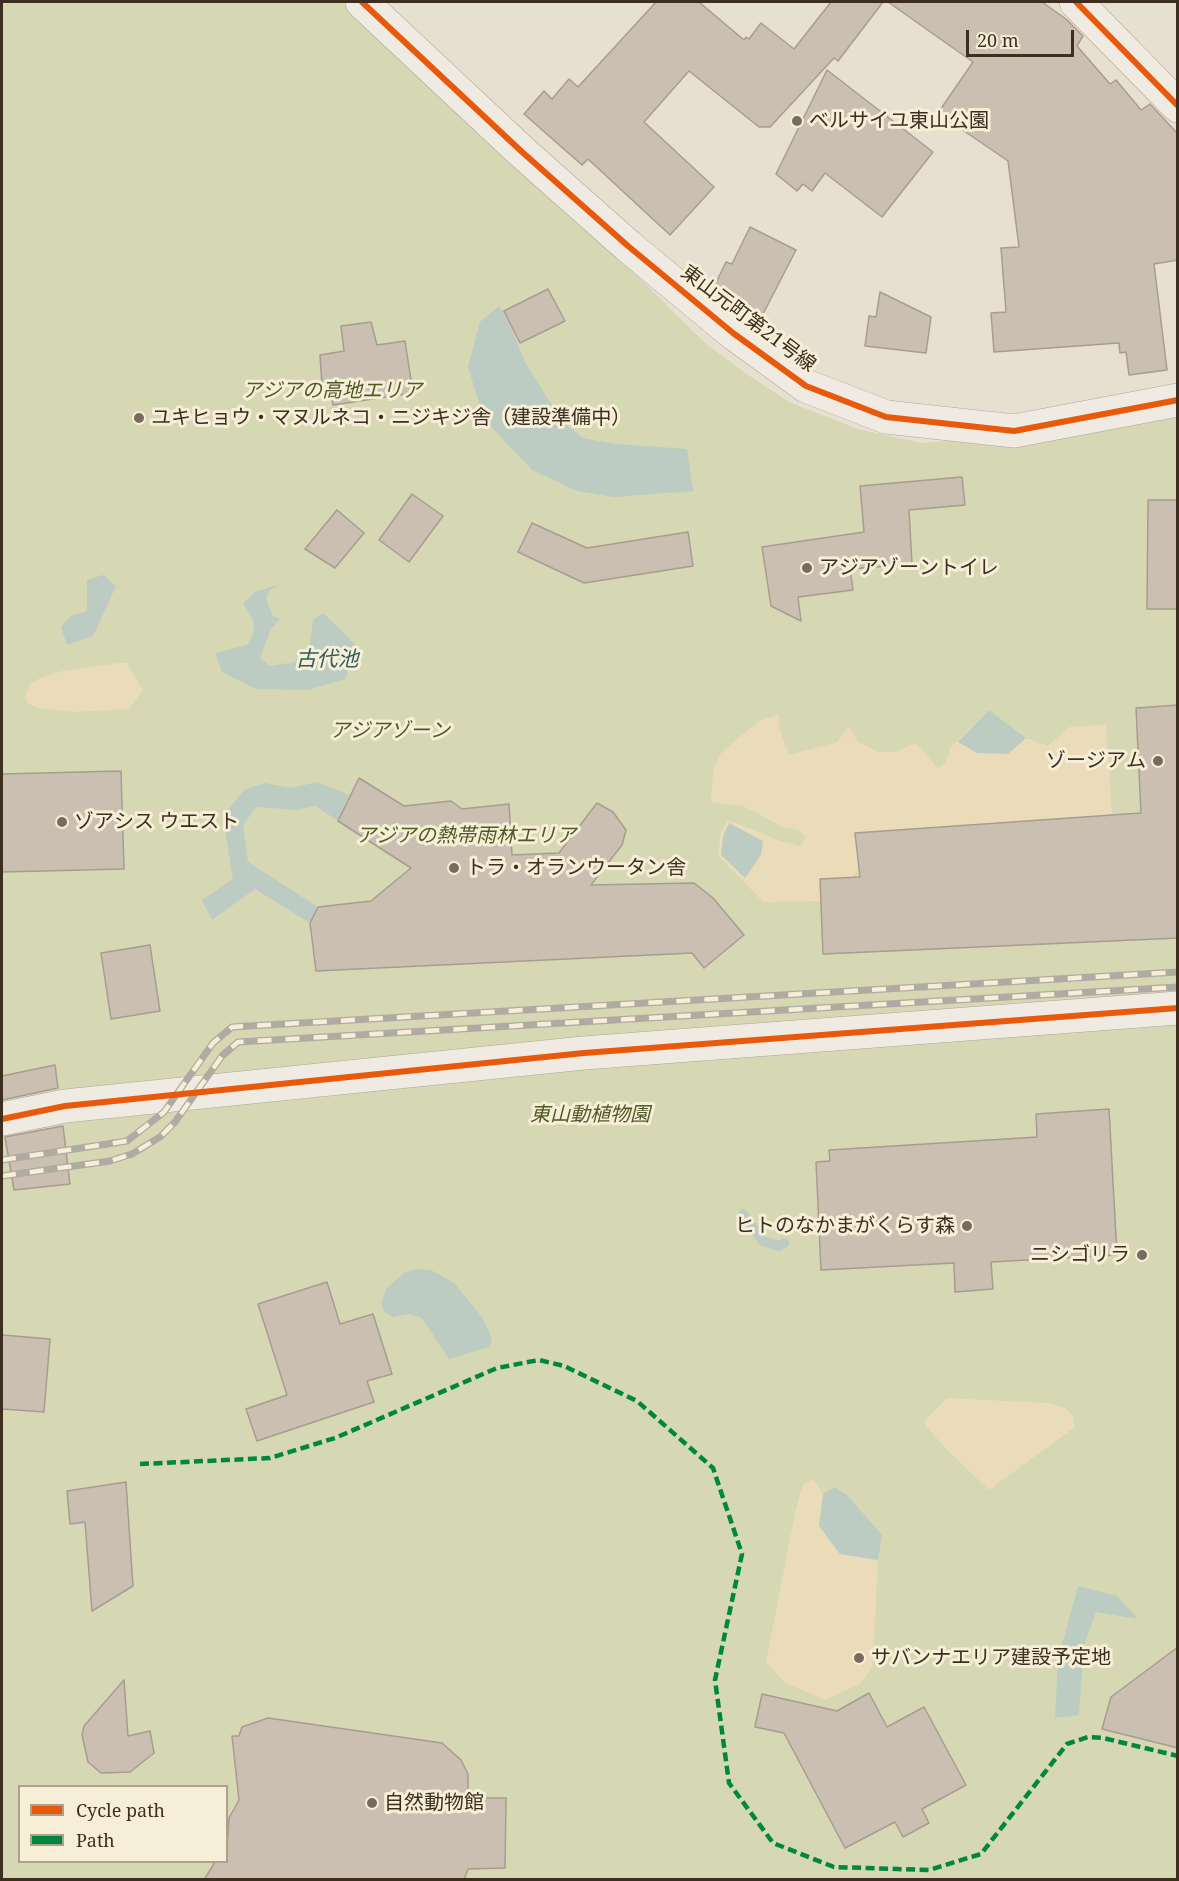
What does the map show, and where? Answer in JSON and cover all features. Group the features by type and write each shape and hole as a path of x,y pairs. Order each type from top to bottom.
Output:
{"street":[{"name":"東山元町第21号線","path":"363,2 521,151 628,246 733,333 806,386 886,417 1014,431 1178,400"},
{"path":"1076,2 1178,106"},
{"path":"2,1119 65,1106 584,1053 1178,1008"}],"green space":[{"name":"東山動植物園","path":"2,2 343,2 595,234 705,343 791,403 861,430 922,443 1062,432 1177,415 1177,1879 2,1880"}],"sand":[{"path":"127,663 143,690 129,709 75,712 39,708 28,704 25,698 29,685 40,678 62,671"},
{"path":"989,710 1026,738 1048,746 1069,727 1106,724 1112,815 855,833 859,868 852,878 820,879 821,901 763,902 718,855 721,832 728,820 778,840 800,846 806,837 798,830 785,828 743,806 711,802 713,771 721,753 757,722 779,714 779,727 789,755 837,742 849,726 858,742 878,752 895,752 916,743 938,768 945,764 951,747"},
{"path":"947,1398 1048,1403 1065,1408 1073,1416 1075,1427 989,1490 945,1448 923,1422"},
{"path":"814,1479 823,1494 819,1526 840,1554 878,1560 873,1667 861,1683 826,1700 785,1683 766,1662 795,1513 803,1484"}],"water":[{"path":"498,307 504,311 525,362 560,418 568,426 583,438 615,444 687,449 693,491 614,497 577,491 532,470 484,419 468,367 480,322"},
{"path":"103,575 116,586 93,636 67,645 61,627 71,616 87,611 87,580"},
{"name":"古代池","path":"281,584 270,590 266,599 273,616 280,619 271,629 260,658 270,666 296,662 310,644 313,620 323,613 358,647 345,679 308,690 256,689 222,672 215,653 247,645 253,635 254,622 243,603 255,592"},
{"path":"989,710 1026,738 1008,754 977,753 958,742"},
{"path":"318,782 349,795 338,821 316,806 297,810 256,807 243,825 248,862 318,907 310,923 255,889 212,920 202,900 233,879 223,816 244,790 264,783 291,788"},
{"path":"729,823 763,841 761,855 745,878 721,855 723,837"},
{"path":"417,1269 431,1270 454,1283 482,1317 492,1339 489,1347 449,1359 422,1318 409,1314 393,1317 385,1313 381,1303 387,1288 404,1273"},
{"path":"835,1487 847,1495 882,1535 878,1560 840,1554 819,1526 823,1494"},
{"path":"1078,1586 1117,1596 1138,1619 1096,1612 1084,1646 1079,1715 1055,1718 1058,1660"}],"building":[{"path":"656,2 699,2 744,40 746,37 749,39 761,23 794,49 831,2 883,2 838,61 834,58 770,127 759,127 689,71 644,122 714,187 670,235 588,159 582,165 524,114 544,91 552,99 569,79 578,87"},
{"path":"888,2 1042,2 1066,19 1083,36 1077,46 1110,84 1116,80 1141,110 1150,104 1178,134 1178,260 1154,264 1167,370 1129,375 1126,352 1120,353 1119,343 994,352 991,313 1006,312 1001,248 1019,247 1008,161 938,113 973,62"},
{"path":"827,70 933,152 882,217 825,173 812,191 803,184 797,191 776,174"},
{"path":"750,227 796,250 762,316 712,291 726,262 732,264"},
{"path":"548,289 565,321 520,343 504,311"},
{"path":"880,292 931,317 926,353 865,346 869,316 876,317"},
{"path":"371,322 377,345 405,341 413,393 333,405 330,384 322,386 320,355 344,351 341,326"},
{"path":"962,477 965,505 909,510 912,564 850,569 853,590 798,597 801,621 771,606 762,547 864,532 860,486"},
{"path":"412,494 443,516 409,562 379,540"},
{"path":"1148,500 1178,500 1178,609 1147,609"},
{"path":"337,510 364,533 335,568 305,549"},
{"path":"532,523 587,548 688,532 693,566 584,583 518,552"},
{"path":"1178,705 1178,938 823,954 820,879 860,877 855,833 1141,813 1136,708"},
{"name":"ゾアシス ウエスト","path":"121,771 124,869 2,872 2,774"},
{"name":"トラ・オランウータン舎","path":"359,778 404,806 451,801 462,809 509,804 512,855 559,853 597,803 613,812 626,830 622,845 591,885 694,883 713,898 744,935 704,968 692,953 316,971 310,923 318,907 371,901 411,868 338,821"},
{"path":"150,945 160,1011 111,1019 101,953"},
{"path":"55,1065 58,1088 2,1100 2,1076"},
{"name":"ヒトのなかまがくらす森","path":"1109,1109 1117,1255 991,1262 993,1289 955,1292 954,1263 821,1270 816,1162 830,1161 829,1150 1037,1137 1036,1114"},
{"path":"63,1126 70,1184 14,1190 5,1137"},
{"path":"327,1282 340,1324 373,1314 392,1374 367,1381 374,1402 257,1441 246,1409 287,1395 258,1304"},
{"path":"2,1335 50,1339 44,1412 2,1409"},
{"path":"126,1482 133,1586 92,1611 85,1522 70,1524 67,1491"},
{"path":"1178,1647 1178,1748 1102,1729 1111,1697"},
{"path":"124,1680 128,1736 150,1731 154,1753 130,1772 101,1773 88,1762 82,1735 84,1726"},
{"path":"869,1693 887,1727 924,1707 966,1785 922,1809 929,1823 903,1837 895,1822 845,1848 784,1733 755,1727 762,1694 837,1711"},
{"name":"自然動物館","path":"268,1718 442,1743 461,1760 468,1774 468,1798 506,1798 505,1868 468,1869 464,1880 204,1880 214,1863 228,1863 229,1818 239,1800 232,1736 239,1736 242,1727"}],"waterway":[{"path":"743,1214 763,1241 779,1246 784,1243"}],"railway":[{"path":"2,1160 127,1141 164,1112 213,1043 232,1027 1178,972"},
{"path":"2,1176 110,1161 132,1154 160,1137 175,1122 222,1056 238,1042 1178,987"}],"marked path":[{"path":"140,1464 270,1458 335,1438 497,1368 539,1360 564,1366 637,1401 713,1468 742,1554 715,1680 729,1783 773,1843 834,1867 929,1870 981,1854 1067,1744 1088,1737 1103,1738 1178,1756"}],"cycle path":[{"path":"362,2 521,151 628,246 733,333 806,386 886,417 1014,431 1178,400"},
{"path":"1076,2 1178,106"},
{"path":"2,1119 65,1106 584,1053 1178,1008"}],"place":[{"name":"ベルサイユ東山公園","path":"797,121"},
{"name":"ユキヒョウ・マヌルネコ・ニジキジ舎（建設準備中）","path":"139,418"},
{"name":"アジアゾーントイレ","path":"807,568"},
{"name":"ゾージアム","path":"1158,761"},
{"name":"ゾアシス ウエスト","path":"62,822"},
{"name":"トラ・オランウータン舎","path":"454,868"},
{"name":"ヒトのなかまがくらす森","path":"967,1226"},
{"name":"ニシゴリラ","path":"1142,1255"},
{"name":"サバンナエリア建設予定地","path":"859,1658"},
{"name":"自然動物館","path":"372,1803"}],"park label":[{"name":"アジアの高地エリア","path":"332,391"},
{"name":"アジアゾーン","path":"390,731"},
{"name":"アジアの熱帯雨林エリア","path":"466,836"}]}
